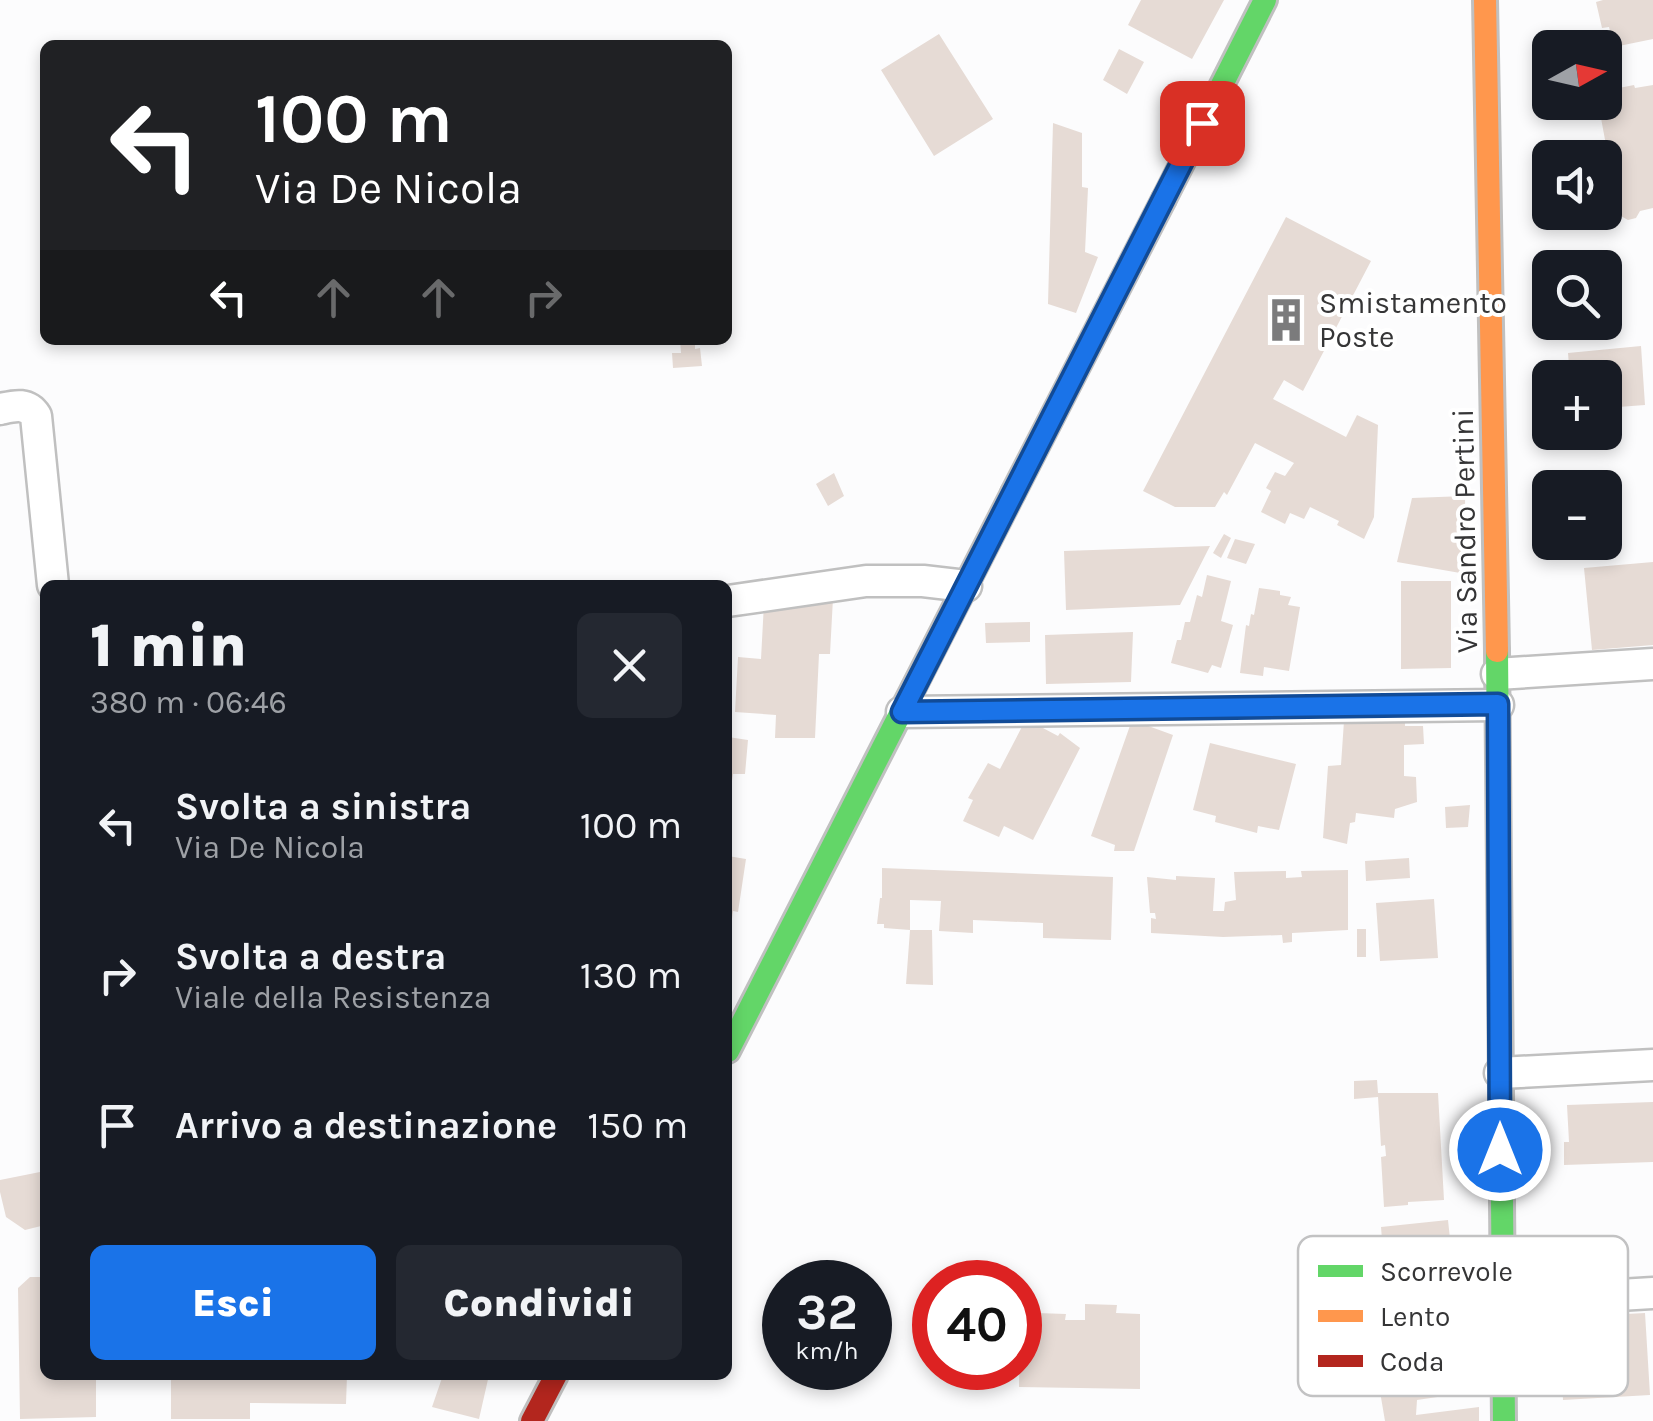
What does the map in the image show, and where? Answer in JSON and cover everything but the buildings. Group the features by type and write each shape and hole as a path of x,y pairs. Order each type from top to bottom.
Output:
{"street":[{"path":"732,1043 1265,0"},
{"name":"Via Sandro Pertini","path":"1485,0 1498,689 1501,1236"},
{"path":"0,409 19,405 28,407 36,416 52,580"},
{"path":"732,599 866,581 966,586"},
{"path":"902,712 1498,689 1653,664"},
{"path":"1500,1073 1653,1065"},
{"path":"1628,1295 1653,1294"},
{"path":"532,1421 553,1380"},
{"name":"Via Sandro Pertini","path":"1504,1396 1504,1421"}],"traffic: fast":[{"path":"1164,199 1265,0"},
{"path":"732,1043 1013,493"},
{"path":"1497,651 1502,1236"},
{"path":"1504,1396 1504,1421"}],"traffic: slow":[{"path":"1485,0 1497,651"},
{"path":"1013,493 1164,199"}],"traffic: jam":[{"path":"532,1421 553,1380"}],"place":[{"name":"Smistamento Poste","path":"1286,320"}],"route":[{"path":"1202,123 902,712 1498,704 1500,1150"}]}
